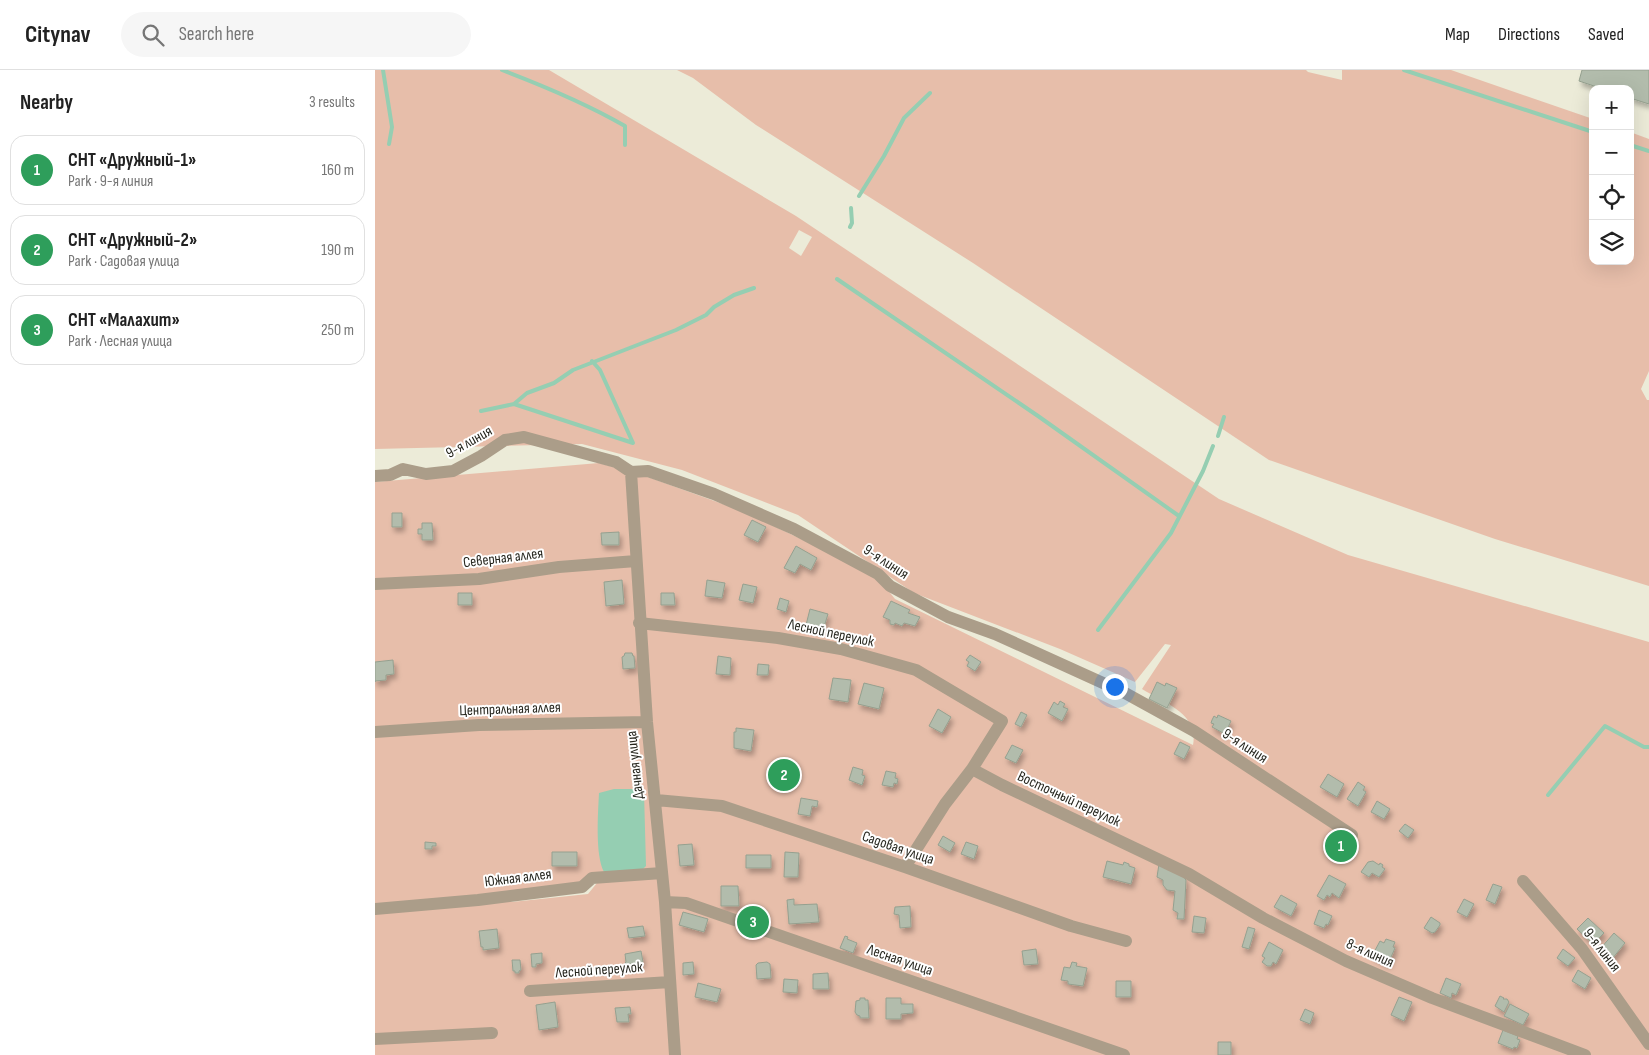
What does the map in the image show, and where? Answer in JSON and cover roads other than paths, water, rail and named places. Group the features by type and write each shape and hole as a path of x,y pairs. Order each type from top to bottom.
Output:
{"street":[{"name":"9-я линия","path":"375,476 390,475 403,469 426,474 453,471 505,440 524,437 616,462 631,472 648,471 714,494 765,515 878,574 891,586 948,617 1004,638 1125,694 1194,731 1352,835"},
{"name":"Дачная улица","path":"631,472 639,623 665,902 675,1055"},
{"name":"Северная аллея","path":"375,584 479,579 559,567 635,561"},
{"name":"Лесной переулок","path":"639,623 778,638 851,652 916,670 1001,721 972,769"},
{"name":"Центральная аллея","path":"375,732 479,725 647,722"},
{"name":"Восточный переулок","path":"972,769 1001,785 1153,857"},
{"path":"905,867 945,804 972,769"},
{"name":"Садовая улица","path":"655,800 721,806 905,867 1071,926 1126,941"},
{"name":"8-я линия","path":"1153,857 1189,874 1263,918 1346,961 1432,998 1585,1055"},
{"name":"Южная аллея","path":"375,909 478,900 582,887 592,878 661,873"},
{"name":"9-я линия","path":"1523,881 1582,949 1649,1044"},
{"name":"Лесная улица","path":"665,902 686,903 1124,1055"},
{"name":"Лесной переулок","path":"530,991 670,982"},
{"path":"375,1039 492,1033"}],"waterway":[{"path":"383,70 392,127 389,144"},
{"path":"502,70 596,110 625,126 625,145"},
{"path":"1404,70 1589,131"},
{"path":"859,196 884,156 904,118 930,93"},
{"path":"1634,146 1649,151"},
{"path":"850,227 852,223 851,208"},
{"path":"837,279 1038,416 1179,516"},
{"path":"481,411 514,404 527,393 554,383 573,370 676,330 706,315 714,307 734,295 754,288"},
{"path":"514,404 633,443 600,370 592,361"},
{"path":"1218,436 1224,417"},
{"path":"1098,630 1171,533 1203,471 1213,446"},
{"path":"1548,795 1605,726 1644,747 1649,747"}],"place":[{"name":"СНТ «Дружный-2»","path":"784,775"},
{"name":"СНТ «Дружный-1»","path":"1341,846"},
{"name":"СНТ «Малахит»","path":"753,922"}]}
